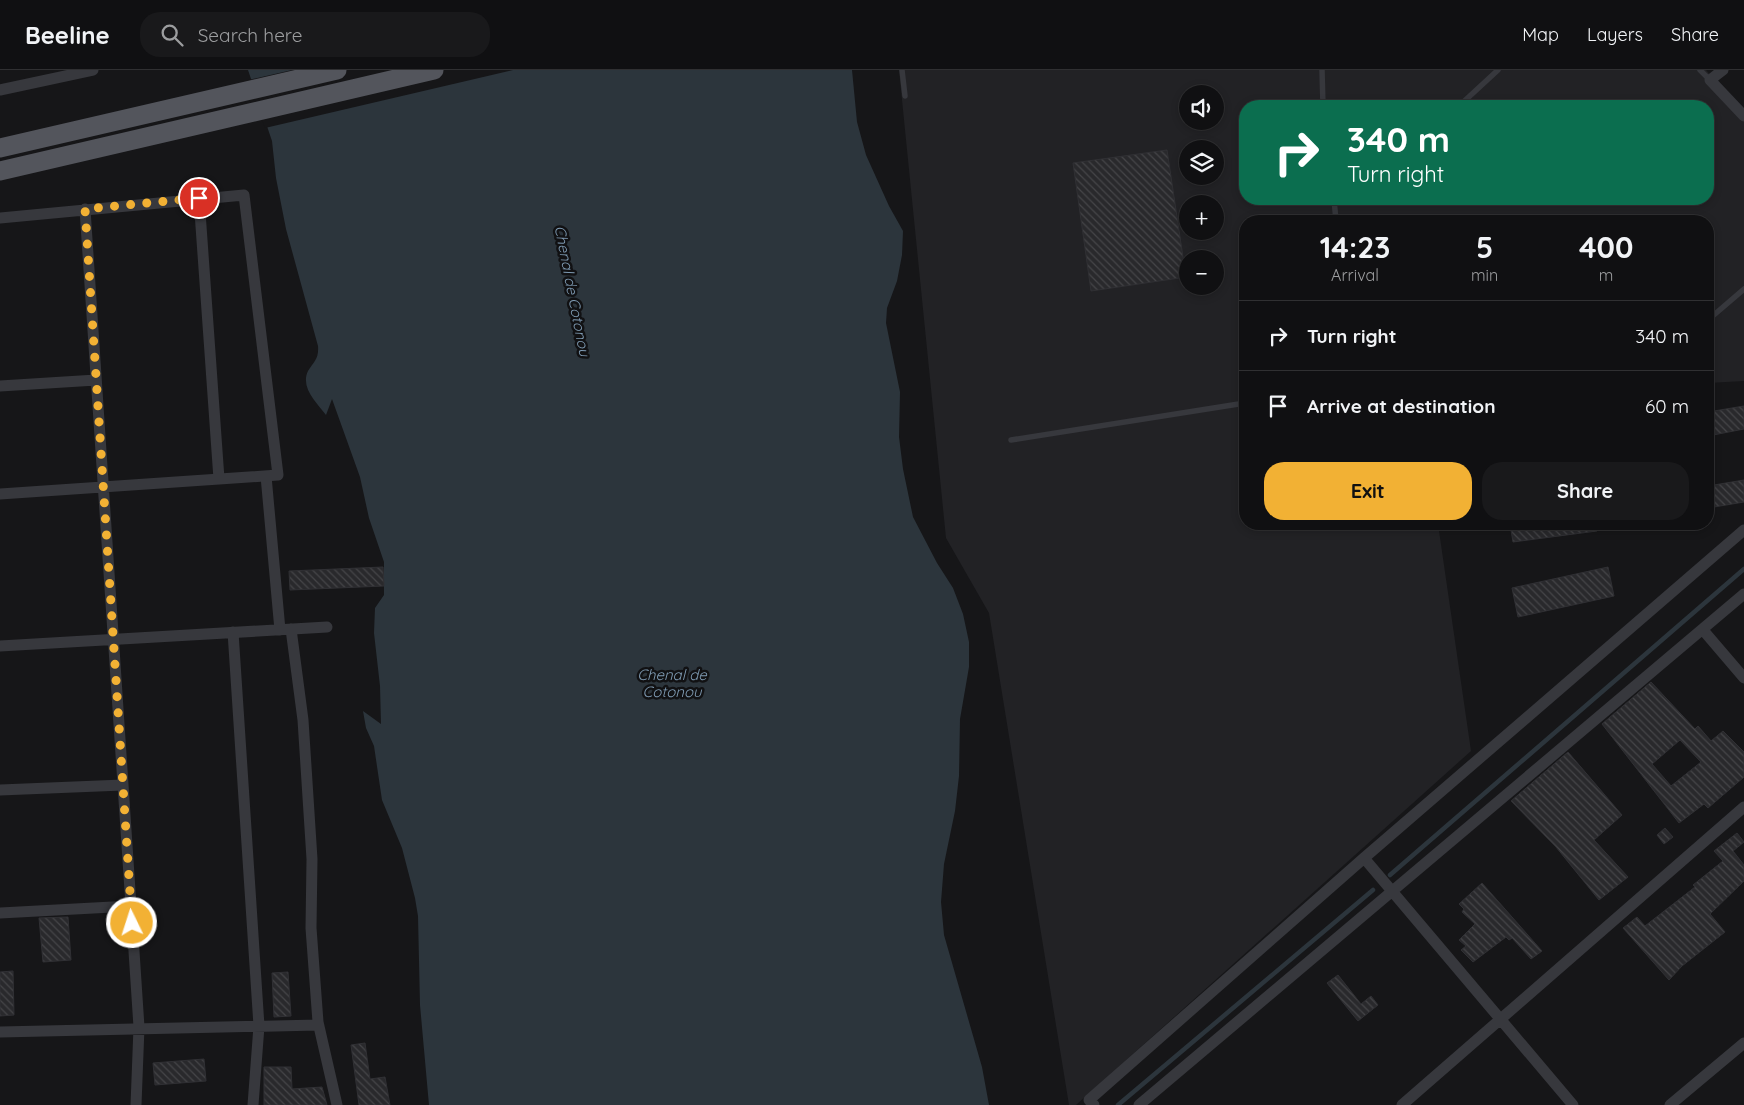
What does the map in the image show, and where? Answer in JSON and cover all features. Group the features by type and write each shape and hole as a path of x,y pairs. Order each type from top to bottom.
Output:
{"main road":[{"path":"0,148 337,70"},
{"path":"0,171 434,70"}],"street":[{"path":"0,90 93,70"},
{"path":"1723,70 1710,80 1744,116"},
{"path":"0,218 244,195 278,475 0,494"},
{"path":"199,198 219,479"},
{"path":"85,209 139,1027 136,1105"},
{"path":"0,386 96,380"},
{"path":"266,476 285,629 303,720 312,859 312,956 318,1025 337,1105"},
{"path":"1094,1105 1089,1100 1364,858 1744,530"},
{"path":"1140,1105 1393,893 1744,594"},
{"path":"0,646 327,627"},
{"path":"1703,630 1744,678"},
{"path":"233,632 259,1026 253,1105"},
{"path":"0,790 123,785"},
{"path":"1402,1105 1499,1018 1744,807"},
{"path":"1364,858 1573,1105"},
{"path":"0,914 131,906"},
{"path":"0,1032 139,1027 318,1025"},
{"path":"1670,1105 1744,1043"}],"lane":[{"path":"902,70 905,96"},
{"path":"1322,70 1324,100"},
{"path":"1466,100 1498,70"},
{"path":"1700,70 1710,80"},
{"path":"1714,315 1744,289"},
{"path":"1011,440 1239,404"}],"shaded area":[{"path":"899,70 1706,70 1744,113 1744,381 1714,383 1714,215 1239,215 1239,530 1439,530 1471,751 1076,1105 1069,1105 989,613 946,538"}],"water":[{"name":"Chenal de Cotonou","path":"248,70 852,70 857,122 866,155 889,206 903,231 902,255 897,281 887,308 886,323 900,392 899,437 903,469 913,517 937,563 953,588 963,614 969,642 969,667 960,719 959,776 955,811 944,864 941,902 944,935 982,1067 989,1105 429,1105 420,1005 418,916 415,898 402,848 382,800 374,746 366,728 363,711 381,724 380,686 374,633 375,608 384,595 384,562 369,518 360,477 332,399 326,415 314,400 306,383 308,371 317,357 318,346 286,229 276,178 272,141"}],"pier":[{"path":"292,70 513,70 265,128 248,80"}],"building":[{"path":"1167,150 1182,250 1179,250 1179,278 1091,291 1073,163"},
{"path":"1744,406 1744,429 1714,435 1714,411"},
{"path":"1744,480 1744,502 1714,507 1714,485"},
{"path":"1511,530 1597,530 1597,531 1513,542"},
{"path":"383,567 384,586 290,590 289,571"},
{"path":"1608,567 1614,596 1518,617 1512,588"},
{"path":"1651,682 1695,729 1698,726 1711,741 1723,731 1744,752 1744,777 1708,808 1704,804 1679,823 1602,724","holes":["1680,740 1701,762 1671,786 1652,764"]},
{"path":"1568,752 1622,815 1594,840 1628,877 1599,900 1556,847 1511,801"},
{"path":"1665,828 1673,837 1664,844 1657,835"},
{"path":"1737,833 1744,842 1733,851 1744,865 1744,881 1710,914 1725,932 1682,966 1669,980 1623,928 1637,917 1645,926 1695,887 1693,885 1723,861 1714,851"},
{"path":"1482,883 1542,951 1531,959 1512,938 1509,940 1506,937 1473,962 1461,950 1466,946 1459,940 1475,924 1462,912 1464,909 1459,904"},
{"path":"68,917 71,960 43,962 39,918"},
{"path":"13,971 14,1015 0,1016 0,972"},
{"path":"288,972 291,1016 274,1017 272,973"},
{"path":"1338,975 1361,1004 1371,996 1378,1005 1358,1021 1327,983"},
{"path":"365,1043 370,1079 385,1077 390,1105 359,1105 351,1045"},
{"path":"204,1059 206,1081 155,1085 153,1063"},
{"path":"264,1067 291,1067 292,1089 322,1087 327,1105 264,1105"}],"waterway":[{"path":"1390,875 1744,569"},
{"path":"1118,1105 1373,890"}],"route":[{"path":"132,923 85,209 199,198"}]}
